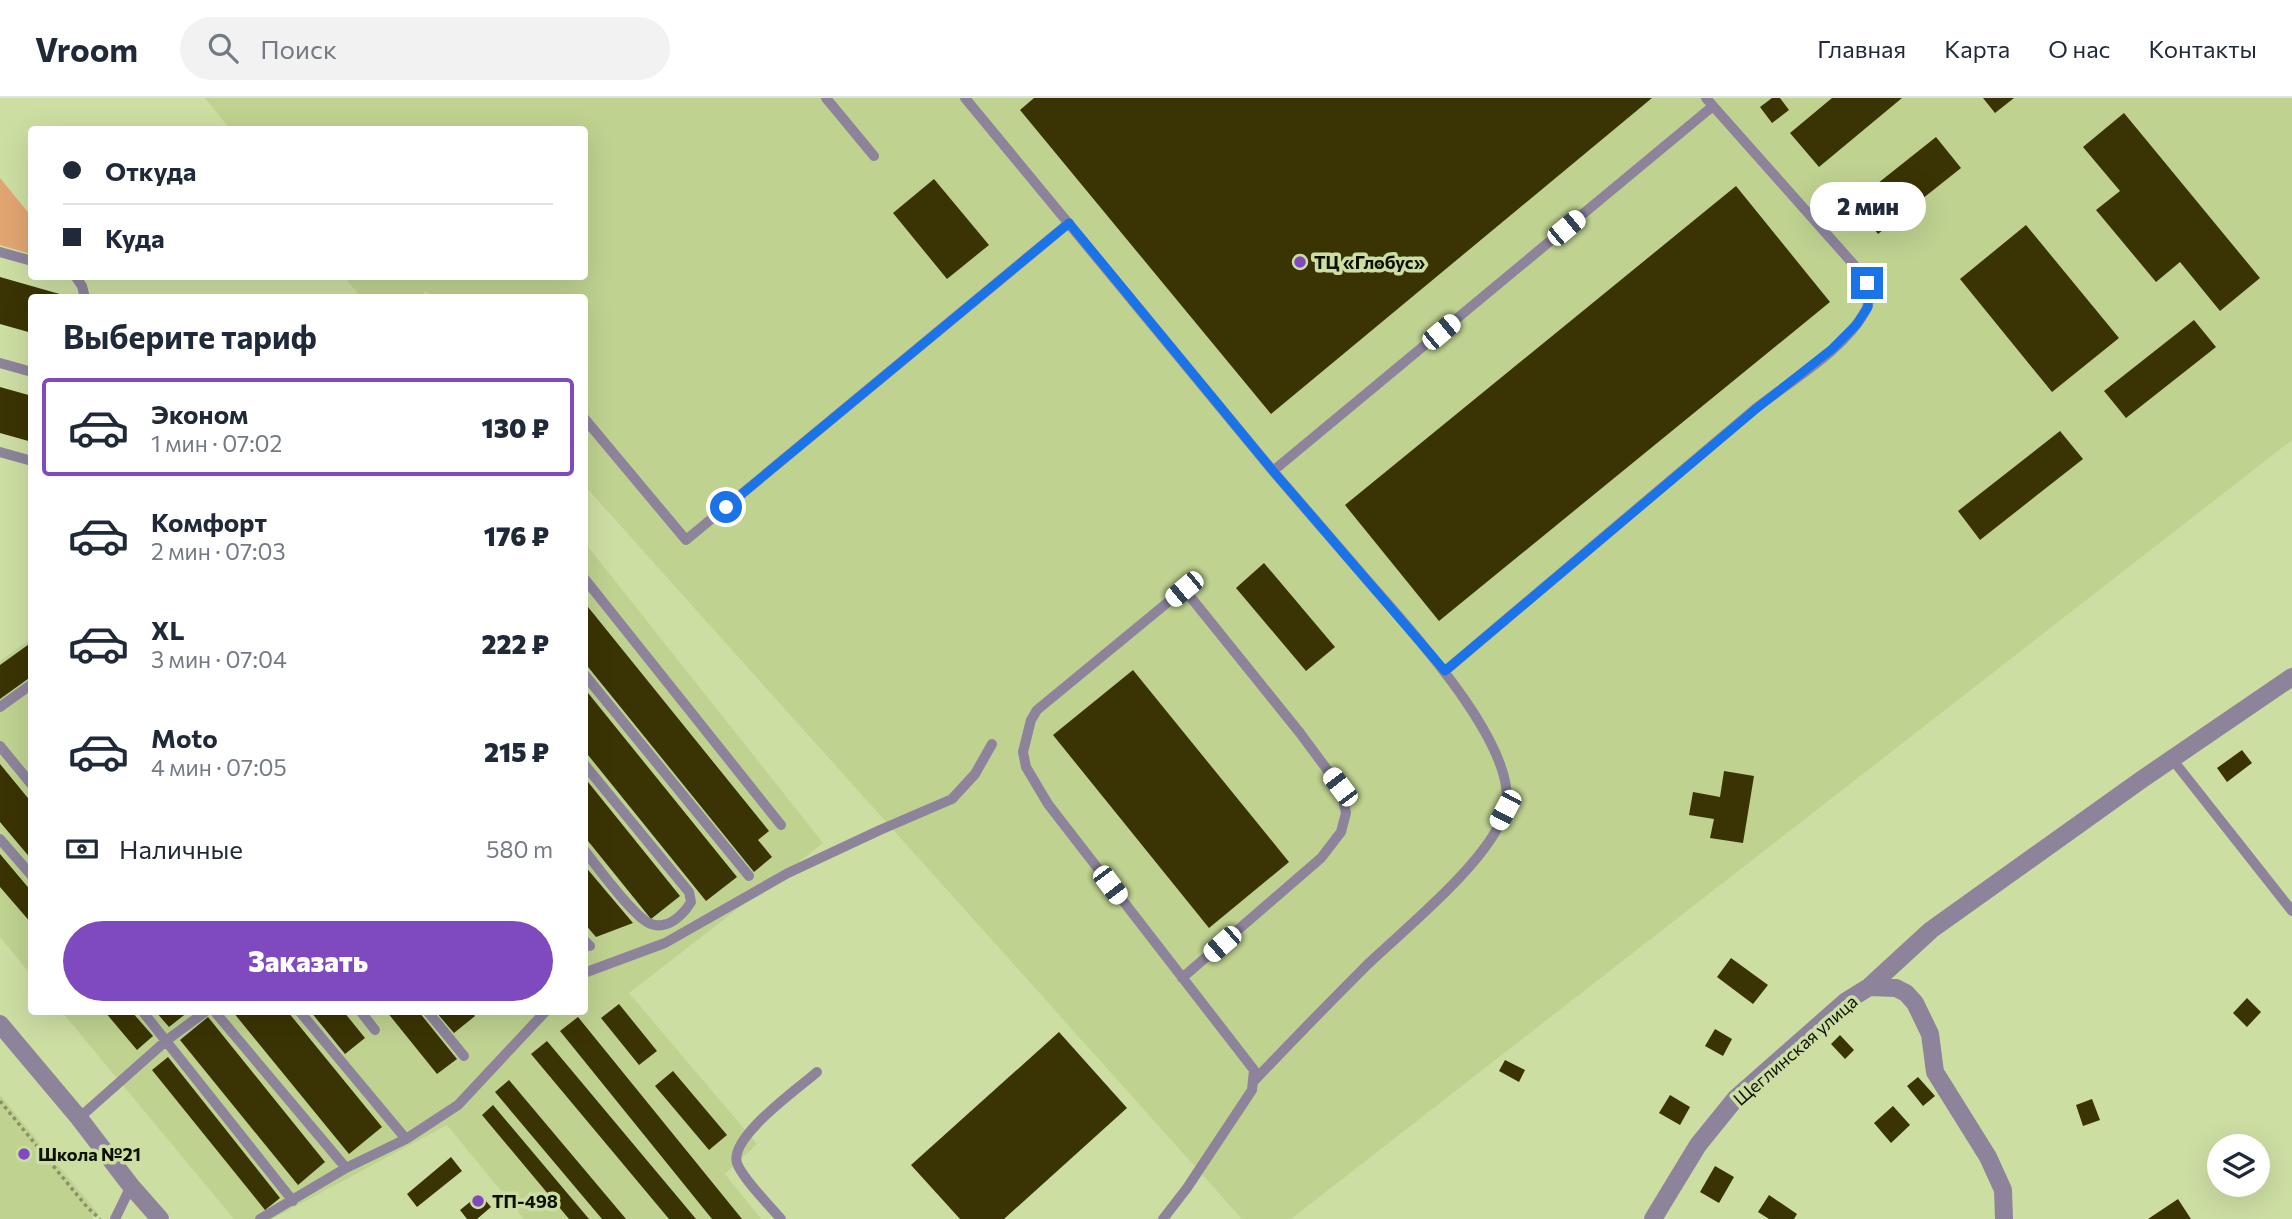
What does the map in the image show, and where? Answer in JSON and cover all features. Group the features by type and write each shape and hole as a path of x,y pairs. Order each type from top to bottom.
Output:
{"street":[{"name":"Щеглинская улица","path":"1653,1219 1698,1145 1736,1098 1845,1002 1869,987 1931,930 2292,677"},
{"path":"1869,987 1896,988 1906,993 1915,1003 1930,1034 1935,1072 1988,1157 2003,1190 2004,1219"},
{"path":"0,1024 160,1219"}],"lane":[{"path":"826,98 874,156"},
{"path":"965,98 1273,471 1445,671 1498,757 1506,788 1505,810 1490,840 1464,874 1316,1015 1253,1082"},
{"path":"1273,471 1710,102 1855,266 1867,283 1868,307 1856,325 1832,349 1757,408 1445,671"},
{"path":"588,423 686,540 1069,223"},
{"path":"0,252 28,260"},
{"path":"0,363 28,371"},
{"path":"0,452 28,460"},
{"path":"588,583 781,825"},
{"path":"1163,1219 1187,1188 1252,1090 1254,1070 1182,978 1048,803 1026,767 1023,752 1031,720 1037,710 1184,589 1340,787 1346,813 1341,832 1321,858 1182,978"},
{"path":"588,679 748,876"},
{"path":"0,707 28,687"},
{"path":"588,972 665,943 788,873 952,799 975,774 992,744"},
{"path":"0,746 28,780"},
{"path":"2172,759 2292,911"},
{"path":"588,769 689,892 691,902 685,912 676,919 664,925 651,924 638,915 588,855"},
{"path":"0,839 28,872"},
{"path":"146,1015 293,1201"},
{"path":"79,1118 167,1040 201,1015"},
{"path":"218,1015 346,1168"},
{"path":"303,1015 407,1139"},
{"path":"362,1015 375,1030"},
{"path":"430,1015 464,1056"},
{"path":"260,1219 346,1168 407,1139 458,1105 542,1015"},
{"path":"781,1219 742,1172 736,1151 749,1131 817,1072"},
{"path":"115,1219 131,1186"}],"path":[{"path":"0,1101 100,1219"}],"shaded area":[{"path":"205,98 2292,98 2292,440 1291,1219 1242,1219 588,489 588,294 431,294 425,291 423,294 358,294 347,280 588,280 588,126 228,126"},
{"path":"0,178 28,212 28,253 0,245"},
{"path":"588,547 823,843 629,993 757,1144 725,1174 761,1219 524,1219 447,1125 272,1219 234,1219 64,1015 588,1015"},
{"path":"28,641 28,971 0,937 0,661"},
{"name":"Школа №21","path":"0,1095 98,1213 91,1219 0,1219"}],"building":[{"name":"ТЦ «Глобус»","path":"1034,98 1652,98 1271,414 1020,110"},
{"path":"1772,98 1780,98 1789,110 1772,123 1760,107"},
{"path":"1832,98 1902,98 1819,167 1790,133"},
{"path":"1983,98 2014,98 1995,113"},
{"path":"2124,113 2260,278 2220,311 2180,262 2156,282 2096,210 2120,191 2083,147"},
{"path":"1936,137 1961,168 1878,234 1853,203"},
{"path":"934,179 989,245 947,279 893,213"},
{"path":"1736,186 1830,302 1439,621 1345,505"},
{"path":"2026,225 2119,338 2052,392 1960,279"},
{"path":"0,277 60,294 28,294 28,332 0,324"},
{"path":"2194,320 2216,347 2126,418 2104,391"},
{"path":"0,387 28,395 28,441 0,433"},
{"path":"2060,431 2083,459 1980,540 1958,511"},
{"path":"1264,563 1335,647 1306,671 1236,588"},
{"path":"588,607 769,831 758,840 772,857 754,872 588,667"},
{"path":"28,645 28,679 0,699 0,665"},
{"path":"1133,670 1289,862 1209,928 1053,735"},
{"path":"588,693 737,877 706,901 588,755"},
{"path":"2242,750 2252,763 2227,782 2217,768"},
{"path":"0,764 28,798 28,855 0,822"},
{"path":"1724,771 1754,776 1743,843 1710,838 1714,819 1689,815 1693,792 1720,797"},
{"path":"588,782 680,896 651,919 588,841"},
{"path":"0,854 28,887 28,919 0,887"},
{"path":"588,870 633,923 596,937 588,928"},
{"path":"1731,958 1768,985 1753,1004 1717,977"},
{"path":"2247,998 2261,1012 2247,1027 2233,1013"},
{"path":"619,1004 657,1051 639,1065 601,1018"},
{"path":"108,1015 135,1015 153,1036 137,1050"},
{"path":"159,1015 184,1015 169,1027"},
{"path":"235,1015 290,1015 382,1127 349,1154"},
{"path":"313,1015 346,1015 365,1038 345,1054"},
{"path":"389,1015 421,1015 457,1059 437,1074"},
{"path":"439,1015 475,1016 454,1033"},
{"path":"208,1017 325,1162 298,1185 180,1040"},
{"path":"578,1017 742,1219 712,1219 560,1031"},
{"path":"1715,1029 1732,1039 1723,1056 1705,1046"},
{"path":"1059,1032 1127,1108 1004,1219 960,1219 911,1165"},
{"path":"1840,1035 1854,1050 1845,1059 1831,1044"},
{"path":"547,1041 696,1219 669,1219 531,1054"},
{"path":"168,1057 280,1198 265,1210 152,1070"},
{"path":"1505,1060 1525,1070 1519,1082 1499,1071"},
{"path":"673,1071 727,1135 709,1150 655,1086"},
{"path":"1918,1077 1935,1096 1923,1106 1907,1086"},
{"path":"509,1080 626,1219 602,1219 495,1092"},
{"path":"1670,1095 1690,1107 1680,1125 1659,1113"},
{"path":"2092,1099 2100,1120 2083,1126 2076,1105"},
{"path":"493,1105 589,1219 569,1219 482,1115"},
{"path":"1893,1106 1910,1125 1891,1143 1874,1123"},
{"path":"451,1157 462,1171 417,1207 407,1194"},
{"path":"1715,1166 1734,1177 1719,1203 1700,1192"},
{"name":"ТП-498","path":"480,1194 491,1207 477,1219 467,1219 460,1210"},
{"path":"1769,1195 1797,1214 1794,1219 1769,1219 1758,1212"},
{"path":"2178,1199 2191,1219 2148,1219"}],"place":[{"name":"ТЦ «Глобус»","path":"1300,262"},
{"name":"Школа №21","path":"24,1154"},
{"name":"ТП-498","path":"478,1201"}],"route":[{"path":"726,507 1069,223 1273,471 1445,671 1757,408 1832,349 1856,325 1868,307 1867,283"}]}
